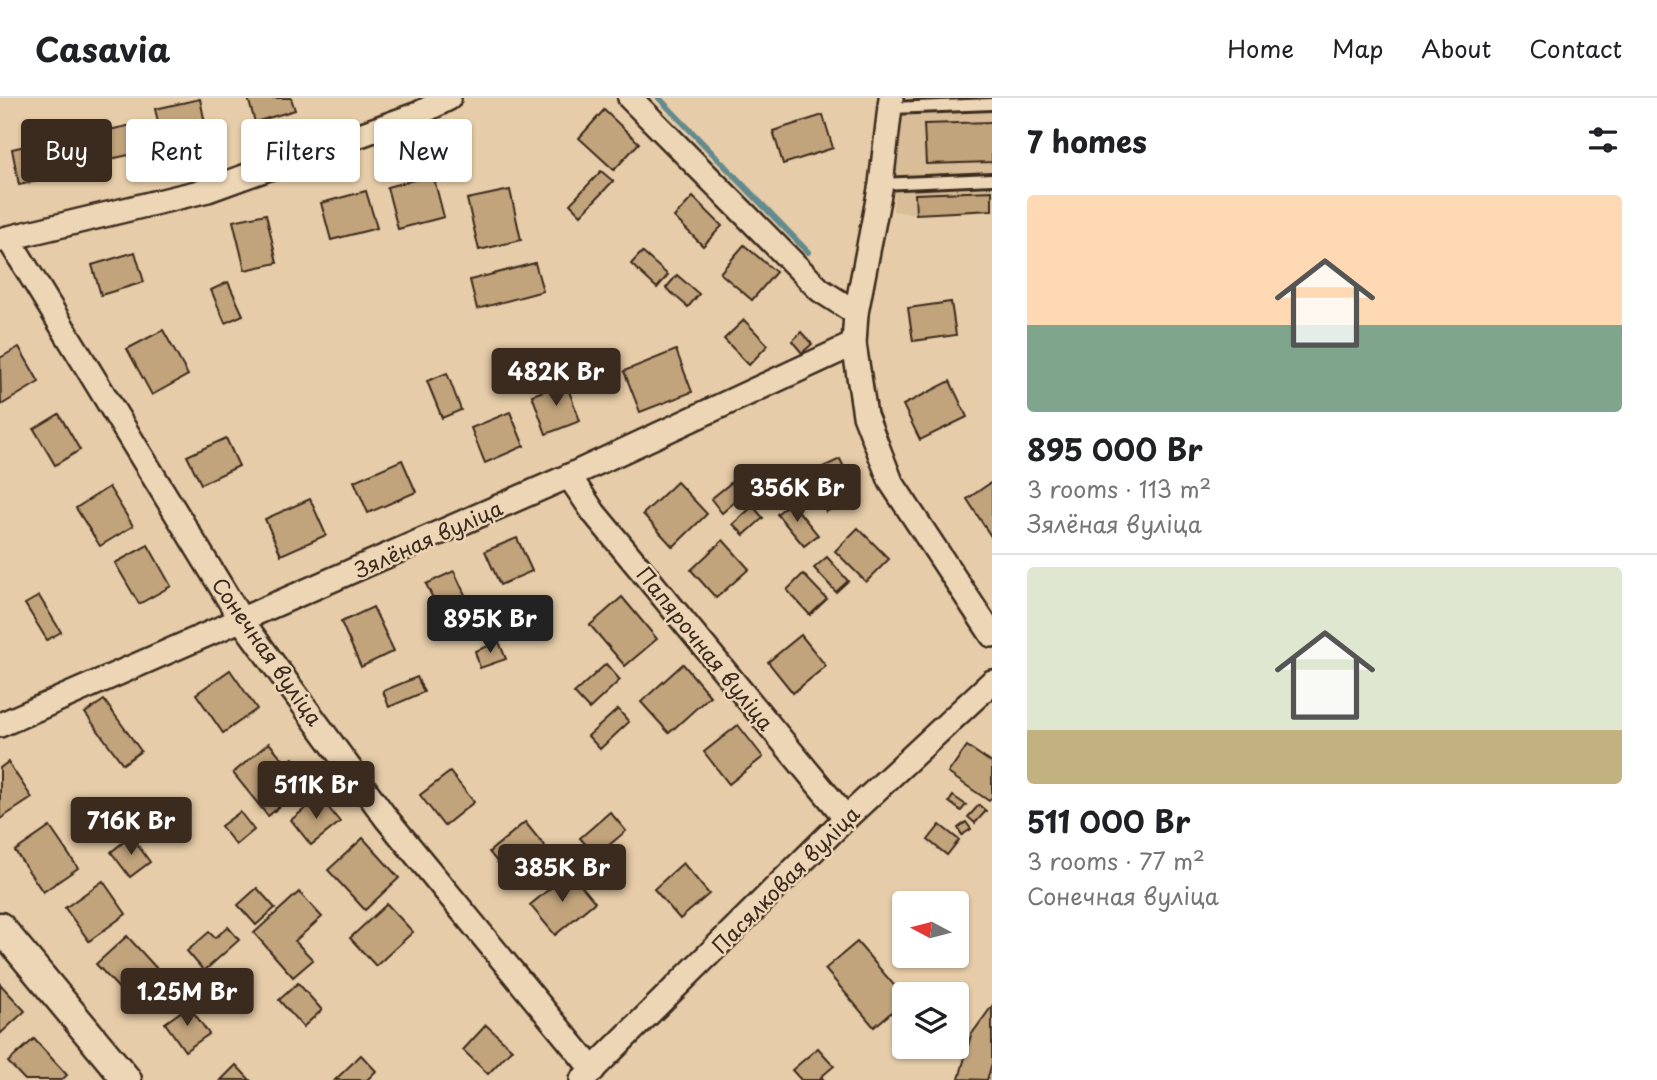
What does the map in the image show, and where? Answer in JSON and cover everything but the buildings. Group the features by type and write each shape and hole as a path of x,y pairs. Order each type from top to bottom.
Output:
{"street":[{"path":"4,239 208,190 418,114 449,98"},
{"path":"630,98 820,290 856,313"},
{"path":"891,103 881,184 856,313 854,344 865,415 891,482 992,635"},
{"name":"Сонечная вуліца","path":"4,239 242,621 386,818 593,1077"},
{"name":"Зялёная вуліца","path":"0,725 569,476 854,344"},
{"name":"Папярочная вуліца","path":"569,476 594,513 846,818"},
{"name":"Пасялковая вуліца","path":"593,1077 846,818 992,682"},
{"path":"0,927 127,1080"}],"lane":[{"path":"891,103 992,104"},
{"path":"881,184 992,178"}],"shaded area":[{"path":"903,98 992,98 992,210 916,214 893,211"}],"waterway":[{"path":"659,98 808,252"}]}
